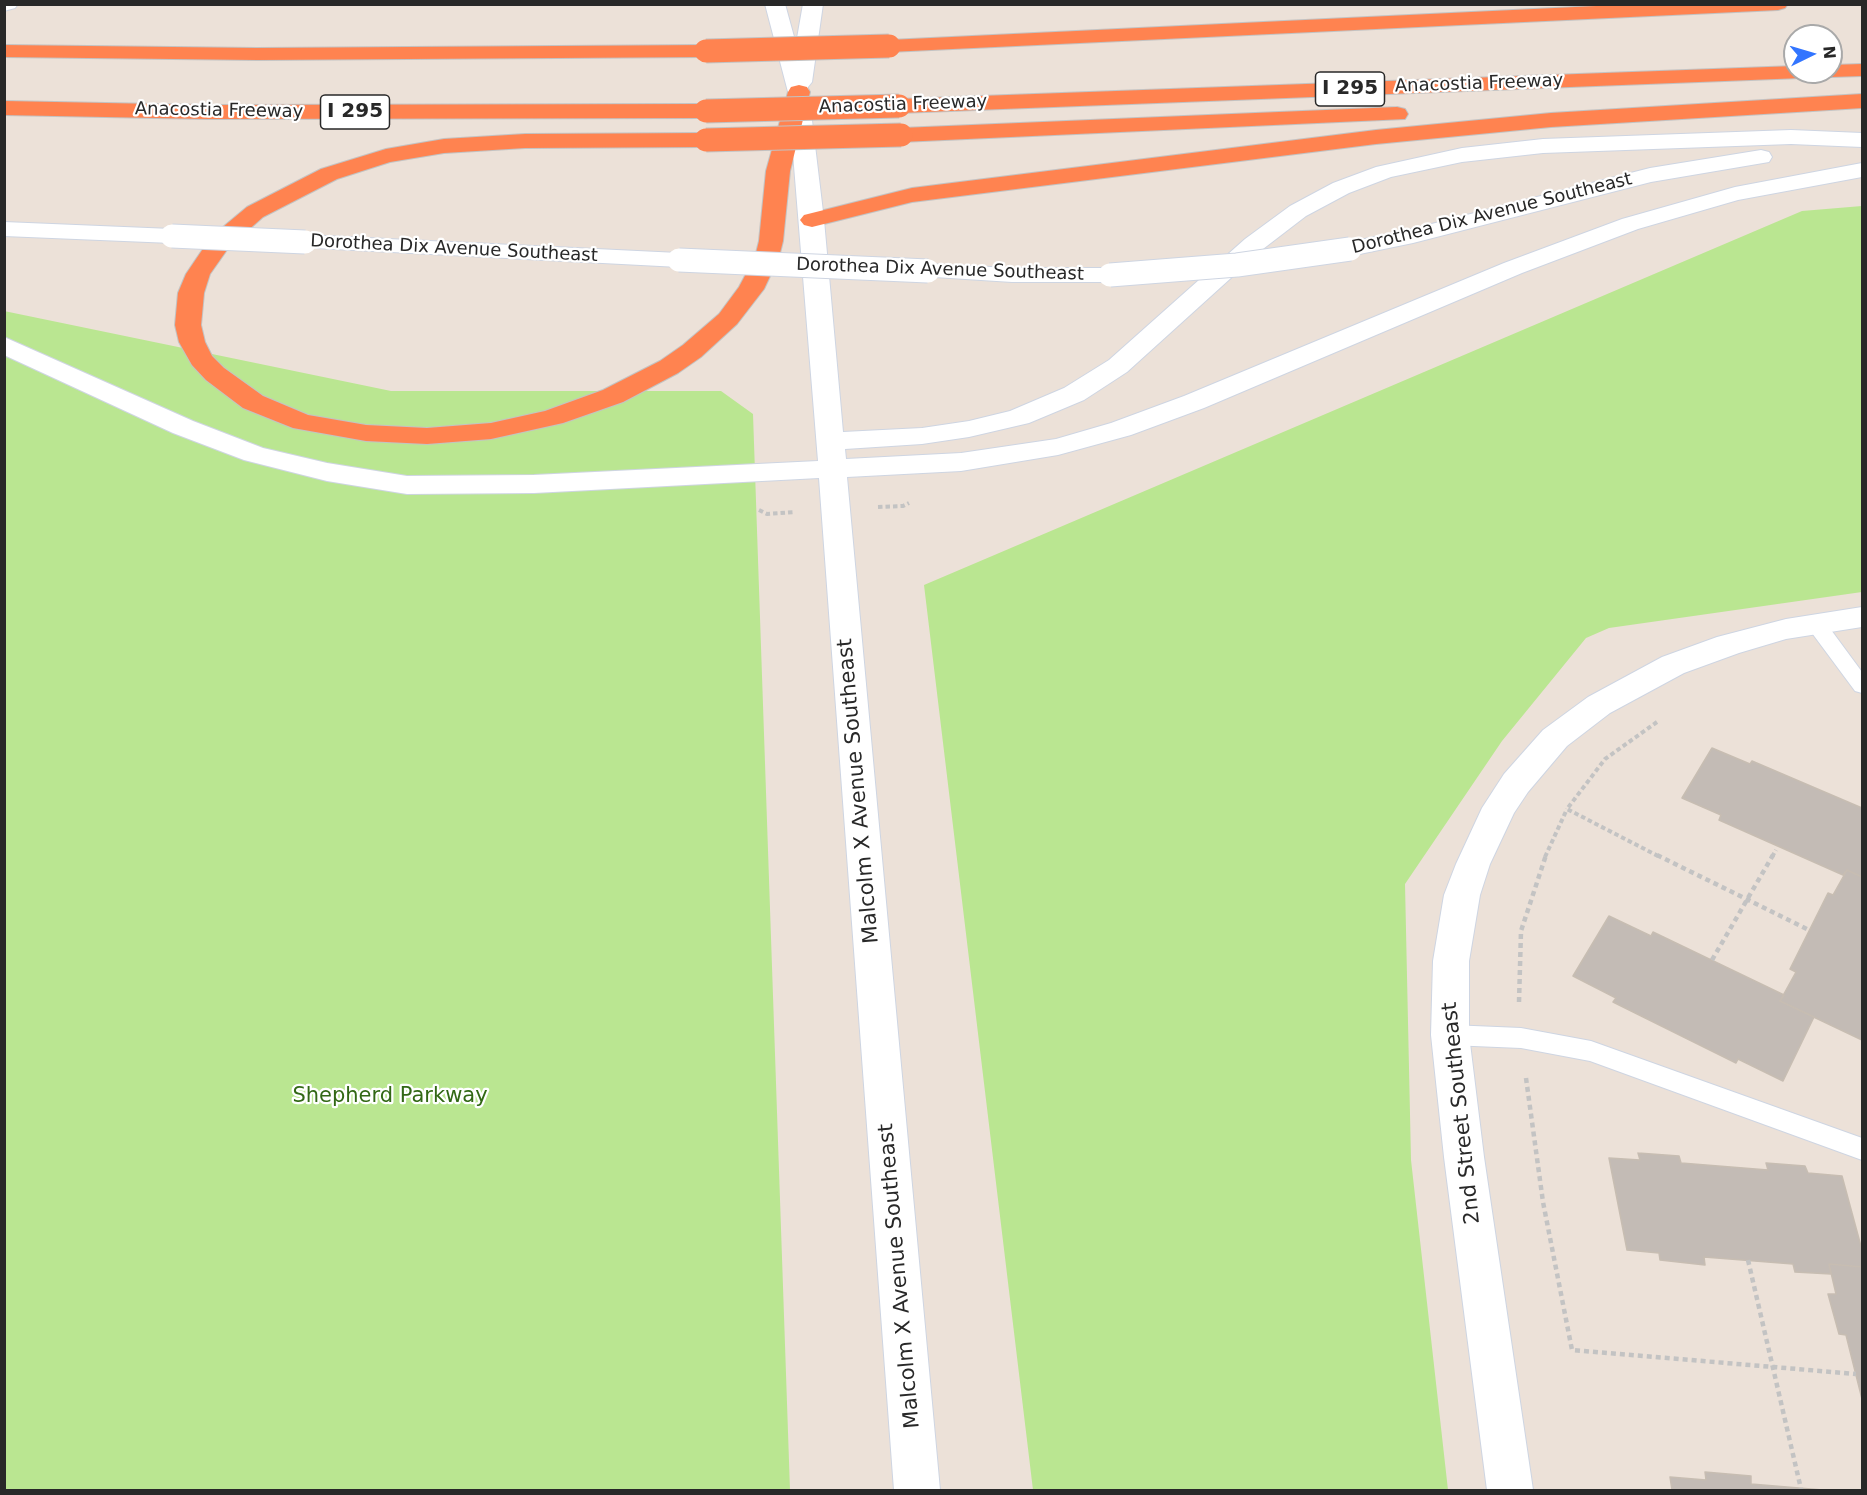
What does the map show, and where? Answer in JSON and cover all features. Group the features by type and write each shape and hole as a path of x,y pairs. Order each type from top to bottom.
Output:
{"highway":[{"path":"4,51 280,54 706,51 889,46 1778,4"},
{"path":"1843,71 1863,70"},
{"name":"Anacostia Freeway","path":"4,108 207,112 706,111 899,106 1783,73"},
{"path":"799,92 778,171 771,241 764,265 751,290 728,319 692,351 669,368 613,396 554,417 491,431 428,436 366,433 303,422 253,402 215,374 201,359 192,342 188,325 191,293 198,274 220,242 255,212 328,174 386,156 444,146 525,141 706,140 901,135 1733,100 1857,101"},
{"path":"812,220 912,195 1376,137 1561,119 1857,101"}],"main road":[{"name":"Malcolm X Avenue Southeast","path":"775,4 799,92 812,220 917,1491"},
{"name":"Malcolm X Avenue Southeast","path":"799,92 813,4"},
{"path":"4,345 217,441 290,464 367,479 407,484 491,486 831,455 922,436 969,429 1019,417 1074,394 1118,366 1254,244 1298,211 1341,188 1384,172 1462,154 1543,146 1791,137 1863,140"},
{"name":"Dorothea Dix Avenue Southeast","path":"4,229 1012,275 1110,275 1237,265 1350,249 1413,236 1575,193 1685,168 1802,151 1863,145"},
{"path":"831,455 928,465 1047,450 1092,439 1194,402 1523,264 1621,227 1735,194 1863,170"},
{"name":"2nd Street Southeast","path":"1510,1491 1450,1035 1451,961 1462,895 1473,864 1499,808 1535,759 1577,720 1648,677 1728,645 1816,624 1863,617"}],"lane":[{"path":"1816,624 1863,686"},
{"path":"1450,1035 1521,1038 1591,1051 1863,1149"}],"path":[{"path":"1659,720 1605,759 1567,809 1541,866 1521,931 1518,1021 1543,1202 1572,1350 1856,1374"},
{"path":"1567,809 1746,902 1809,930"},
{"path":"1712,960 1776,850"},
{"path":"1748,1260 1801,1489"}],"green space":[{"path":"1862,206 1862,592 1609,628 1586,638 1502,741 1405,884 1411,1160 1448,1490 1033,1490 924,585 1802,211"},
{"name":"Shepherd Parkway","path":"4,311 391,391 721,391 753,414 790,1490 5,1490"}],"building":[{"path":"1712,748 1750,764 1752,761 1862,808 1862,877 1847,870 1843,875 1719,820 1721,815 1682,798"},
{"path":"1847,870 1862,877 1862,1040 1780,1001 1796,972 1790,969 1828,893 1833,895"},
{"path":"1609,916 1651,936 1653,932 1784,995 1780,1001 1814,1017 1783,1081 1738,1059 1736,1063 1613,1002 1616,998 1573,976"},
{"path":"1638,1153 1679,1156 1681,1163 1768,1170 1766,1163 1805,1166 1808,1173 1842,1176 1862,1250 1862,1267 1829,1264 1831,1274 1795,1272 1793,1264 1704,1257 1705,1265 1660,1260 1659,1253 1627,1250 1609,1158 1640,1160"},
{"path":"1829,1264 1862,1267 1862,1399 1846,1335 1839,1334 1828,1294 1836,1294"},
{"path":"1705,1472 1751,1476 1751,1484 1823,1490 1672,1490 1670,1477 1706,1480"}]}
